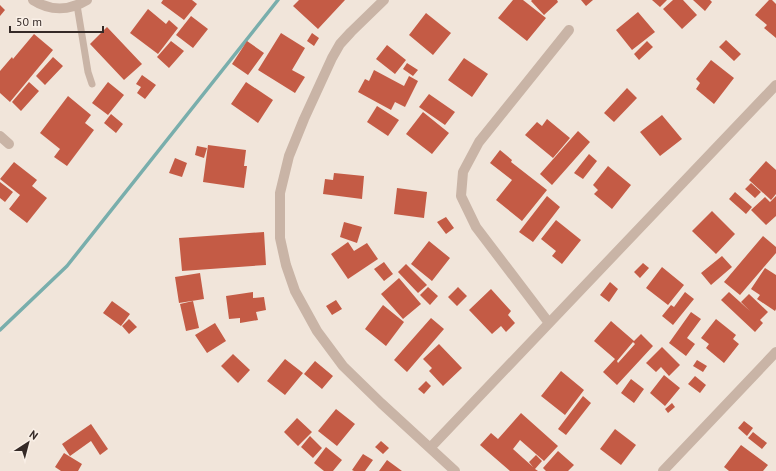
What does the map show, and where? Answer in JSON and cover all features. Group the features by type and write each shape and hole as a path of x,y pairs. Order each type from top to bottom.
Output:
{"street":[{"path":"33,0 46,7 58,9 72,7 87,0"},
{"path":"384,0 340,44 304,119 289,156 280,193 280,238 286,265 295,291 317,331 343,366 455,471"},
{"path":"549,323 476,227 461,196 463,172 479,142 570,30"},
{"path":"430,448 776,85"},
{"path":"0,136 9,144"},
{"path":"663,471 776,352"}],"lane":[{"path":"77,5 88,72 92,84"}],"building":[{"path":"163,0 192,0 197,4 184,20 161,3"},
{"path":"299,0 345,0 318,29 293,6"},
{"path":"513,0 523,0 546,18 527,41 498,18"},
{"path":"557,0 558,2 544,15 531,1"},
{"path":"581,0 593,0 586,6"},
{"path":"652,0 667,0 660,7"},
{"path":"673,0 683,0 697,15 682,29 663,9"},
{"path":"693,0 710,0 712,2 705,11"},
{"path":"769,0 772,0 776,4 776,38 764,28 767,25 755,15"},
{"path":"0,5 5,10 0,16"},
{"path":"148,9 166,24 169,20 178,28 158,54 130,33"},
{"path":"638,12 655,32 632,50 616,30"},
{"path":"426,13 451,33 433,55 409,35"},
{"path":"191,16 208,29 193,48 176,35"},
{"path":"107,27 142,64 124,80 90,44"},
{"path":"281,33 305,48 292,70 305,77 295,93 258,70"},
{"path":"312,33 319,38 314,46 307,41"},
{"path":"34,34 53,50 10,102 0,93 0,71 12,57 13,59"},
{"path":"726,40 741,54 734,61 719,47"},
{"path":"171,41 184,51 169,68 157,57"},
{"path":"247,41 264,53 248,75 232,64"},
{"path":"647,41 653,47 639,60 634,54"},
{"path":"387,45 406,60 395,74 376,59"},
{"path":"53,57 63,66 45,85 36,76"},
{"path":"464,58 488,74 472,97 448,80"},
{"path":"711,60 734,78 714,104 696,89 700,83 696,79"},
{"path":"407,63 418,70 413,76 403,69"},
{"path":"374,70 404,86 409,76 418,81 405,107 395,102 391,110 358,92 365,79 369,81"},
{"path":"142,75 156,85 145,99 137,93 141,87 136,84"},
{"path":"29,82 39,91 21,111 12,102"},
{"path":"108,82 124,95 108,115 92,103"},
{"path":"246,82 273,100 258,123 231,104"},
{"path":"627,88 637,98 614,122 604,113"},
{"path":"429,94 455,112 445,125 419,107"},
{"path":"68,96 91,115 85,123 94,130 67,166 54,157 60,149 40,133"},
{"path":"377,106 399,120 388,136 367,122"},
{"path":"423,112 449,133 432,154 406,134"},
{"path":"111,114 123,124 116,133 104,123"},
{"path":"662,115 682,139 660,156 640,132"},
{"path":"547,119 570,138 553,158 525,135 537,122 542,126"},
{"path":"578,131 590,142 552,185 540,174"},
{"path":"208,145 246,150 244,166 247,166 244,188 203,182"},
{"path":"197,146 207,148 204,158 195,155"},
{"path":"500,150 512,160 511,162 547,190 522,221 496,200 512,180 490,163"},
{"path":"589,154 597,161 583,179 574,173"},
{"path":"175,158 187,163 182,177 169,173"},
{"path":"766,161 776,170 776,194 771,200 749,180"},
{"path":"14,162 37,180 32,186 47,198 27,223 9,209 20,195 0,179"},
{"path":"608,166 631,185 612,209 594,194 598,190 593,185"},
{"path":"334,173 364,176 362,199 323,194 325,179 333,180"},
{"path":"0,182 13,192 5,202 0,198"},
{"path":"751,183 761,192 755,198 745,189"},
{"path":"397,188 427,192 424,218 394,214"},
{"path":"735,192 752,207 746,214 729,199"},
{"path":"547,196 560,207 533,242 519,232"},
{"path":"776,196 776,216 766,225 751,210 765,197 770,202"},
{"path":"712,211 735,234 716,254 692,231"},
{"path":"446,217 454,228 446,234 437,222"},
{"path":"556,220 581,240 562,264 552,256 556,251 541,239"},
{"path":"344,222 362,227 357,243 340,237"},
{"path":"264,232 266,265 182,271 179,238"},
{"path":"763,236 776,247 776,253 740,295 724,282"},
{"path":"429,241 450,258 432,281 411,264"},
{"path":"348,242 354,251 367,243 378,259 348,279 331,254"},
{"path":"722,256 732,267 711,285 701,273"},
{"path":"384,262 393,274 384,281 374,269"},
{"path":"643,263 649,268 640,278 634,272"},
{"path":"406,264 427,285 418,293 398,272"},
{"path":"662,267 684,285 668,305 646,288"},
{"path":"765,268 776,275 775,311 757,299 760,295 751,289"},
{"path":"200,273 204,299 179,303 175,277"},
{"path":"399,278 421,304 403,319 381,294"},
{"path":"610,282 618,289 609,302 600,295"},
{"path":"428,287 438,296 430,305 420,295"},
{"path":"458,287 467,296 457,306 448,297"},
{"path":"491,289 511,311 508,315 515,323 506,332 501,326 492,334 469,310"},
{"path":"253,292 253,298 264,297 266,310 256,312 258,320 240,323 240,318 229,319 226,296"},
{"path":"685,292 694,299 673,325 662,316 671,305 674,307"},
{"path":"729,292 750,311 741,302 749,294 768,312 760,320 763,323 755,332 721,300"},
{"path":"336,300 342,309 332,315 326,306"},
{"path":"112,301 130,314 121,326 103,313"},
{"path":"193,301 199,328 186,331 180,304"},
{"path":"383,305 404,322 386,346 365,329"},
{"path":"691,312 701,319 687,338 695,344 686,356 669,343"},
{"path":"431,318 444,329 407,372 394,360"},
{"path":"129,319 137,327 129,334 122,326"},
{"path":"716,319 736,335 733,339 739,344 724,363 706,348 709,344 701,338"},
{"path":"611,321 634,341 641,334 653,346 617,385 603,372 615,359 594,341","holes":["633,342 635,344 618,363 617,361"]},
{"path":"215,323 226,341 207,353 195,335"},
{"path":"439,344 462,368 443,386 429,371 432,368 423,359"},
{"path":"662,347 680,365 669,376 661,367 656,372 646,363"},
{"path":"233,354 250,370 238,383 221,366"},
{"path":"285,359 303,373 285,395 267,381"},
{"path":"697,360 707,366 703,372 693,366"},
{"path":"315,361 333,376 322,389 304,374"},
{"path":"561,371 584,390 565,415 541,396"},
{"path":"664,375 680,388 665,406 650,393"},
{"path":"695,376 706,385 700,393 688,384"},
{"path":"631,379 644,389 634,403 621,393"},
{"path":"426,381 431,386 424,394 418,389"},
{"path":"583,396 591,403 566,435 558,429"},
{"path":"672,403 675,407 668,413 665,409"},
{"path":"336,409 355,424 337,446 318,431"},
{"path":"521,413 558,446 544,461 520,440 513,449 533,467 529,462 536,455 542,461 535,469 538,471 510,471 480,445 491,433 498,439"},
{"path":"297,418 312,432 298,446 284,432"},
{"path":"744,421 753,428 747,436 738,428"},
{"path":"91,424 108,449 100,455 91,441 70,456 62,444"},
{"path":"615,429 636,445 621,465 600,449"},
{"path":"753,432 767,443 762,449 748,438"},
{"path":"310,436 322,448 313,458 301,447"},
{"path":"381,441 389,448 383,454 375,447"},
{"path":"741,445 768,465 763,471 729,471 724,467"},
{"path":"326,447 342,460 333,471 324,471 314,463"},
{"path":"558,451 574,465 568,471 546,471 543,468"},
{"path":"64,453 82,464 78,471 61,471 55,467"},
{"path":"363,454 373,460 365,471 352,470"},
{"path":"387,460 402,471 379,471"}],"waterway":[{"path":"0,330 67,266 278,0"}]}
